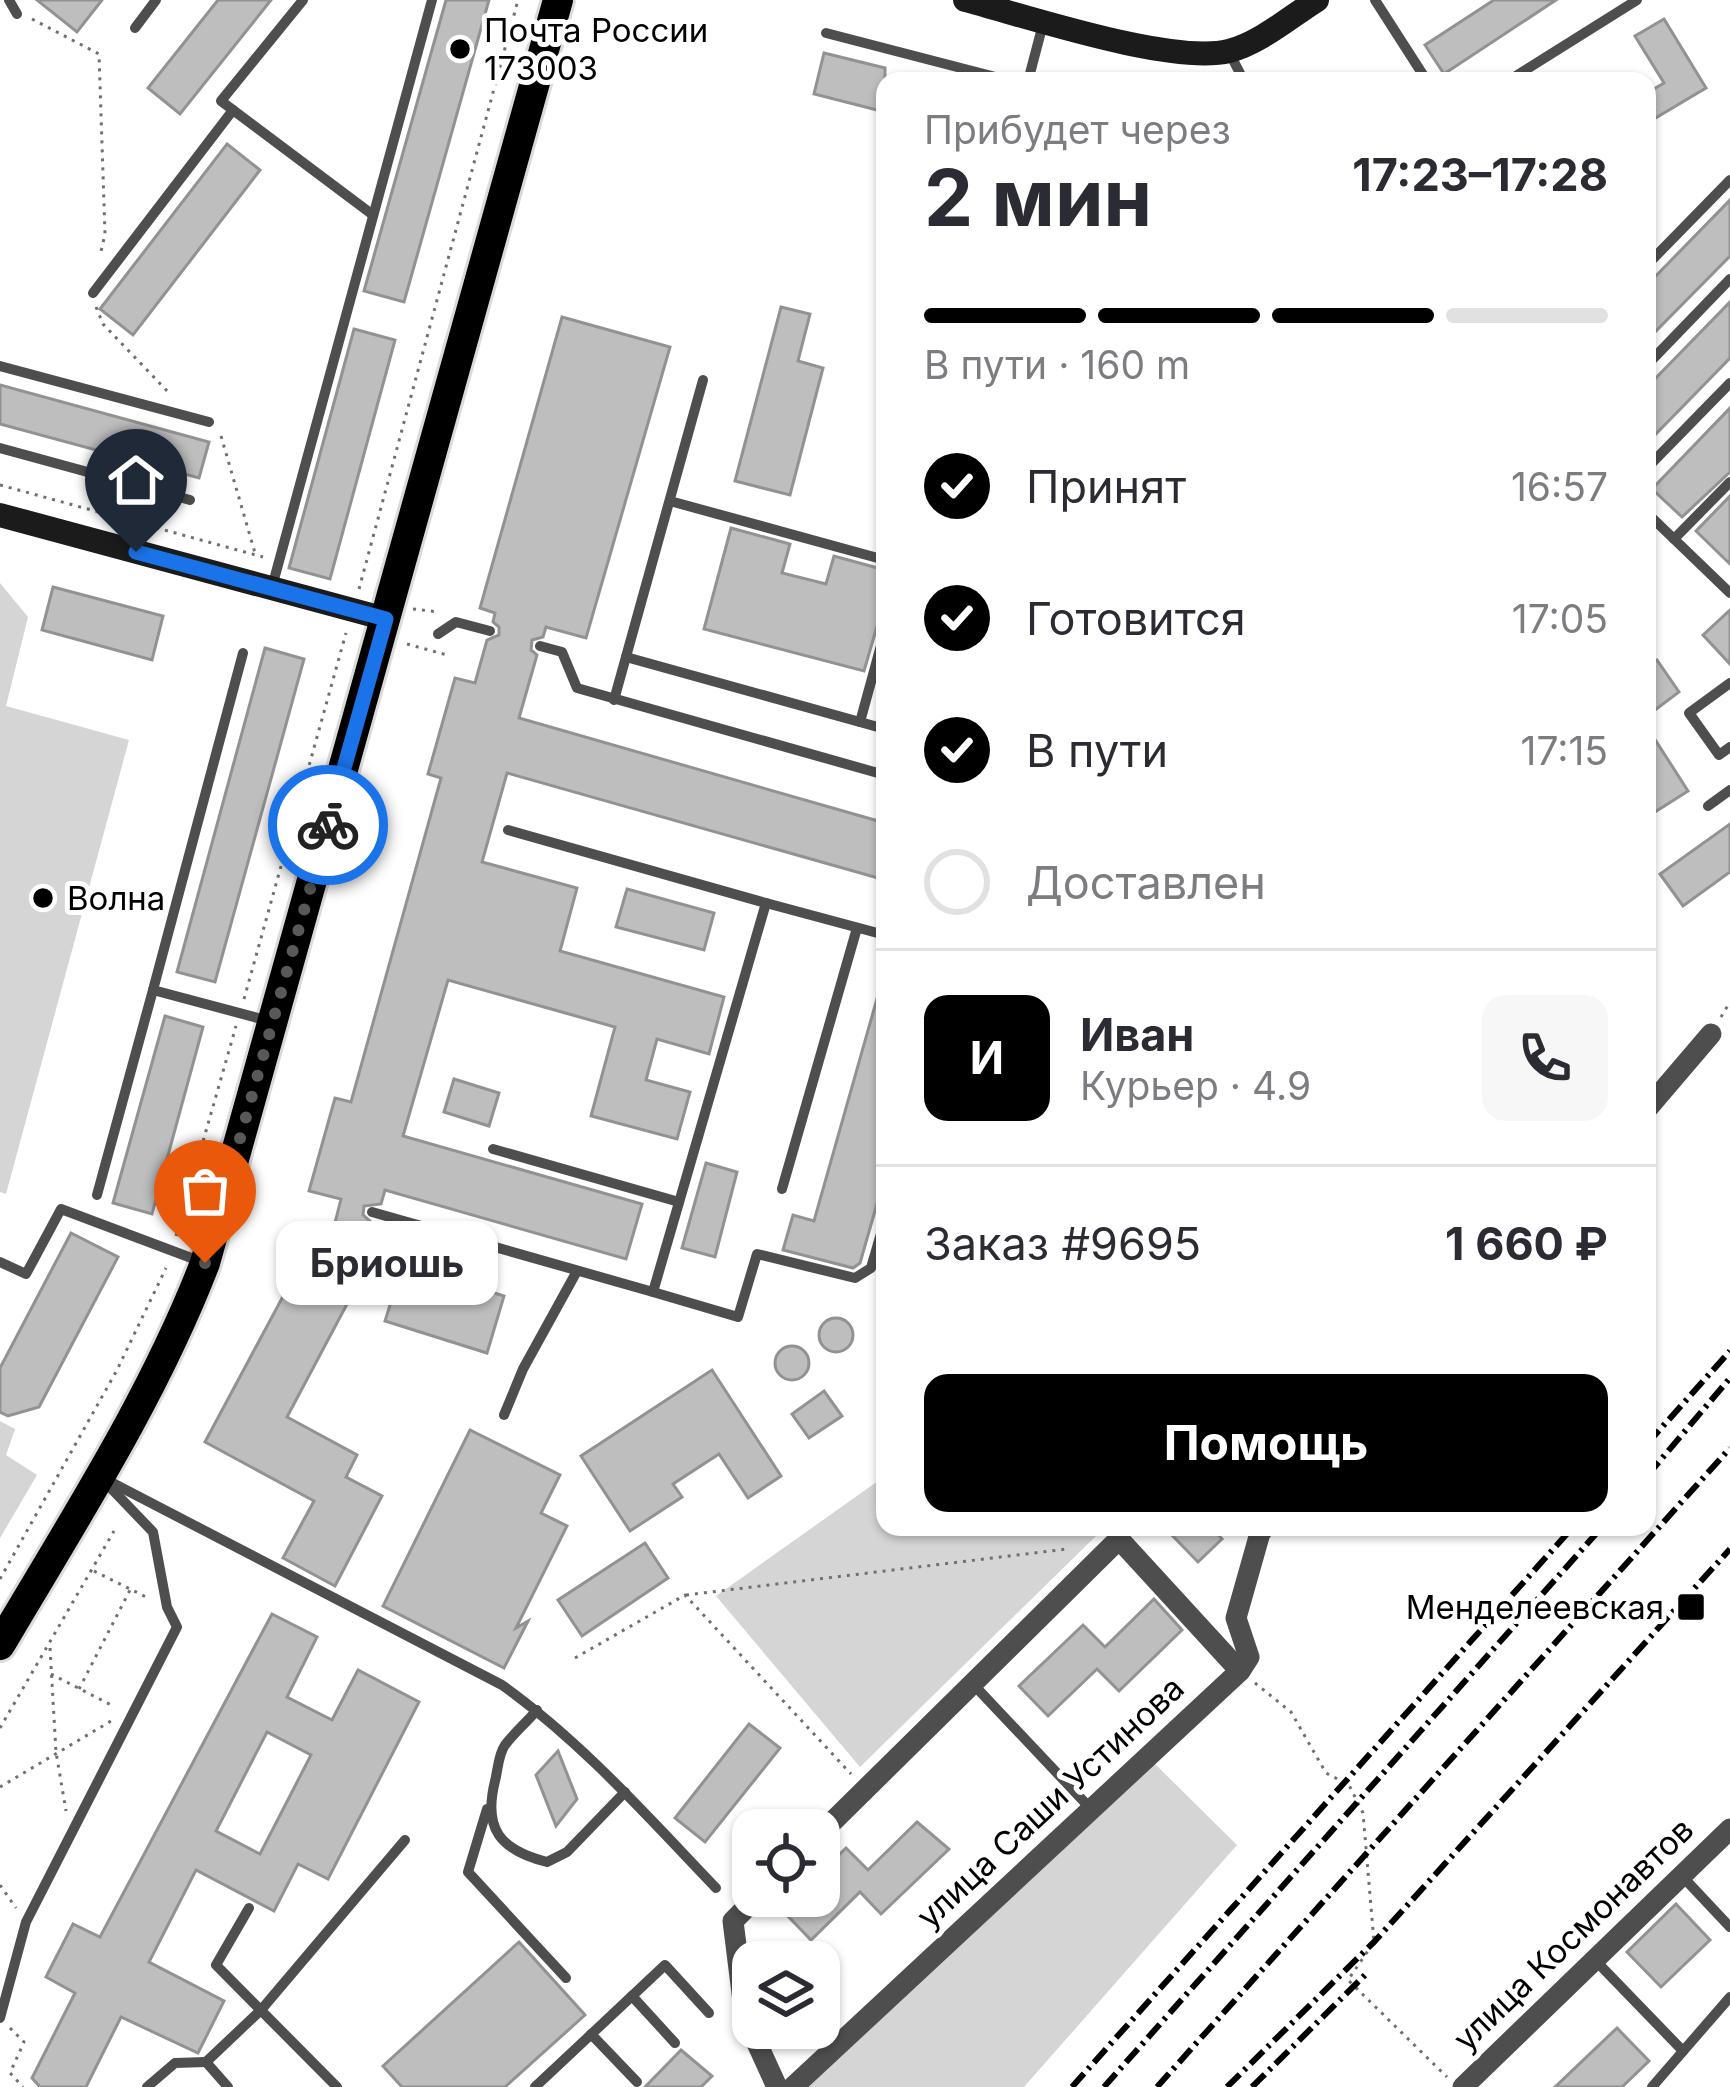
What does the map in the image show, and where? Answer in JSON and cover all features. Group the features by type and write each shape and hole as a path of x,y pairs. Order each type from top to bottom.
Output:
{"main road":[{"path":"0,1646 154,1377 205,1263 558,0"},
{"path":"964,0 1159,49 1203,54 1249,43 1317,0"},
{"path":"0,515 386,619"}],"street":[{"path":"1656,1098 1711,1034"},
{"path":"840,1814 1120,1539 1240,1671 1249,1657 1236,1618 1259,1536"},
{"name":"улица Саши Устинова","path":"793,2087 1240,1671"},
{"name":"улица Космонавтов","path":"1460,2087 1730,1829"},
{"path":"737,1917 733,1921 746,2017 778,2087"}],"lane":[{"path":"9,0 17,14"},
{"path":"135,28 156,0"},
{"path":"303,0 221,101 373,215"},
{"path":"271,589 432,0"},
{"path":"1375,0 1421,72"},
{"path":"1522,72 1637,0"},
{"path":"1030,72 1044,20"},
{"path":"826,33 976,72"},
{"path":"1228,51 1239,72"},
{"path":"93,292 233,110"},
{"path":"1656,256 1730,180"},
{"path":"1656,356 1730,280"},
{"path":"0,366 209,422"},
{"path":"614,700 703,380"},
{"path":"1656,459 1730,383"},
{"path":"0,448 190,500"},
{"path":"1674,539 1730,482"},
{"path":"670,501 876,558"},
{"path":"1656,522 1728,586"},
{"path":"439,634 456,622 490,631"},
{"path":"540,646 562,652 578,688 876,773"},
{"path":"97,1195 243,652"},
{"path":"626,657 876,726"},
{"path":"860,722 876,664"},
{"path":"1730,683 1689,713 1719,755 1730,747"},
{"path":"1708,806 1730,790"},
{"path":"508,830 876,933"},
{"path":"653,1292 766,903"},
{"path":"782,1189 857,928"},
{"path":"153,990 272,1022"},
{"path":"493,1149 679,1202"},
{"path":"0,1262 26,1274 61,1209 205,1263"},
{"path":"372,1212 738,1317 757,1254 855,1278 872,1268 876,1253"},
{"path":"504,1415 523,1369 577,1270"},
{"path":"0,2018 26,1922 177,1627 167,1607 153,1532 100,1476"},
{"path":"100,1476 502,1685 538,1710 625,1792 716,1888"},
{"path":"971,1683 1091,1809"},
{"path":"538,1710 502,1749 467,1872 566,1978"},
{"path":"488,1806 492,1825 508,1846 547,1862 566,1852 625,1792"},
{"path":"147,2087 176,2063 206,2062 261,2011 405,1840"},
{"path":"1682,1876 1730,1927"},
{"path":"249,1908 216,1965 337,2087"},
{"path":"1595,1960 1683,2051"},
{"path":"535,2087 665,1965 709,2013"},
{"path":"632,1996 675,2043"},
{"path":"1652,2087 1730,1996"},
{"path":"591,2034 637,2082"},
{"path":"206,2062 228,2087"}],"path":[{"path":"0,1579 118,1370 171,1251 518,0"},
{"path":"17,14 99,54 105,234 93,292 103,323 160,381 184,416"},
{"path":"209,422 225,441 256,555"},
{"path":"0,485 279,561"},
{"path":"0,1728 114,1531"},
{"path":"575,1658 685,1595 1067,1549"},
{"path":"92,1570 167,1607"},
{"path":"80,1689 130,1590"},
{"path":"685,1595 865,1789"},
{"path":"50,1645 56,1752 70,1837"},
{"path":"1240,1671 1291,1712 1326,1773 1349,1785 1363,1813 1374,1942 1348,1980 1460,2087"},
{"path":"51,1674 132,1716"},
{"path":"0,1787 105,1722 132,1716"},
{"path":"0,1885 26,1922"},
{"path":"0,2018 24,2042 10,2073 23,2087"}],"shaded area":[{"name":"Волна","path":"0,583 28,617 6,706 129,740 6,1194 0,1192"},
{"path":"0,1421 15,1429 6,1455 37,1475 0,1538"},
{"path":"876,1482 876,1536 1096,1536 860,1767 716,1596"},
{"path":"1155,1764 1237,1845 1024,2087 806,2087"}],"building":[{"path":"37,0 102,0 77,32"},
{"path":"218,0 271,0 180,114 148,88"},
{"path":"446,0 489,0 404,302 364,291"},
{"path":"1494,0 1556,0 1447,72 1425,45"},
{"path":"1664,19 1706,88 1656,118 1656,88 1664,83 1635,36"},
{"path":"824,53 885,68 885,72 876,72 876,110 814,94"},
{"path":"227,144 260,170 133,335 100,309"},
{"path":"1730,200 1730,256 1656,331 1656,276"},
{"path":"1730,302 1730,358 1656,434 1656,378"},
{"path":"781,307 810,314 798,361 823,368 790,495 735,481"},
{"path":"562,317 670,347 586,638 546,627 543,637 532,640 531,650 537,655 519,718 876,820 876,877 507,773 482,862 577,888 560,951 724,997 709,1054 657,1039 646,1080 690,1092 677,1139 591,1116 615,1027 448,980 403,1136 642,1204 626,1259 385,1190 381,1204 364,1206 363,1215 370,1221 357,1270 363,1274 287,1417 357,1455 346,1477 382,1496 335,1586 283,1558 314,1501 205,1442 310,1246 327,1254 341,1199 309,1191 335,1098 351,1102 441,778 428,774 455,678 475,683 487,640 499,635 495,613 480,608"},
{"path":"354,329 395,340 330,579 289,568"},
{"path":"0,385 209,442 199,478 0,424"},
{"path":"1730,408 1730,472 1682,517 1656,493 1656,485"},
{"path":"1730,496 1730,564 1696,531"},
{"path":"731,528 790,544 782,573 826,584 834,556 876,568 876,630 864,671 704,629"},
{"path":"53,587 163,616 152,660 42,630"},
{"path":"1730,610 1730,664 1703,635"},
{"path":"265,648 304,659 215,982 177,972"},
{"path":"1656,661 1679,692 1656,709"},
{"path":"1656,741 1688,791 1656,811"},
{"path":"1730,824 1730,872 1683,906 1660,874"},
{"path":"627,889 714,913 704,950 616,927"},
{"path":"876,1002 876,1207 860,1263 853,1268 783,1250 793,1215 814,1221"},
{"path":"165,1016 203,1027 152,1214 113,1203"},
{"path":"454,1079 499,1093 489,1126 444,1112"},
{"path":"706,1163 737,1172 715,1257 682,1248"},
{"path":"71,1233 118,1257 39,1407 8,1416 0,1412 0,1368"},
{"path":"403,1264 504,1296 487,1353 385,1321"},
{"path":"836,1318 848,1323 853,1335 848,1347 836,1352 824,1347 819,1335 824,1323"},
{"path":"792,1346 804,1351 809,1363 804,1375 792,1380 780,1375 775,1363 780,1351"},
{"path":"712,1370 781,1476 748,1498 719,1454 673,1484 682,1497 630,1531 581,1456"},
{"path":"824,1391 842,1416 809,1438 792,1414"},
{"path":"470,1430 560,1475 541,1513 567,1526 516,1628 528,1621 504,1668 383,1606"},
{"path":"1173,1536 1219,1536 1222,1539 1198,1562"},
{"path":"645,1543 668,1578 582,1636 558,1600"},
{"path":"1154,1599 1182,1630 1119,1691 1097,1669 1048,1716 1019,1686 1083,1625 1105,1647"},
{"path":"272,1614 317,1637 287,1697 332,1720 358,1670 419,1702 328,1879 298,1864 274,1911 196,1870 149,1962 224,2001 198,2053 121,2017 86,2087 40,2087 32,2078 75,1993 46,1977 73,1924 100,1937","holes":["267,1732 311,1755 260,1854 216,1831"]},
{"path":"749,1724 780,1748 705,1842 675,1818"},
{"path":"558,1751 577,1799 556,1826 536,1775"},
{"path":"917,1822 949,1849 881,1914 860,1892 840,1912 840,1854 846,1848 868,1870"},
{"path":"1676,1904 1710,1940 1661,1987 1627,1952"},
{"path":"789,1917 834,1917 811,1940"},
{"path":"519,1942 585,2015 505,2087 402,2087 383,2066"},
{"path":"1617,2028 1649,2061 1622,2087 1555,2087"},
{"path":"681,2050 712,2076 701,2087 645,2087"}],"railway":[{"path":"1656,1434 1730,1351"},
{"path":"1656,1465 1730,1378"},
{"path":"1656,1531 1730,1448"},
{"path":"1072,2087 1565,1536"},
{"path":"1104,2087 1594,1536"},
{"path":"1157,2087 1651,1536"},
{"path":"1227,2087 1374,1942 1730,1549"},
{"path":"1252,2087 1367,1973"}],"way so far":[{"path":"205,1263 328,825"}],"place":[{"name":"Почта России 173003","path":"460,49"},
{"name":"Волна","path":"43,898"},
{"name":"Бриошь","path":"205,1263"},
{"name":"Менделеевская","path":"1691,1607"}],"route":[{"path":"136,552 386,619 328,825"}]}
